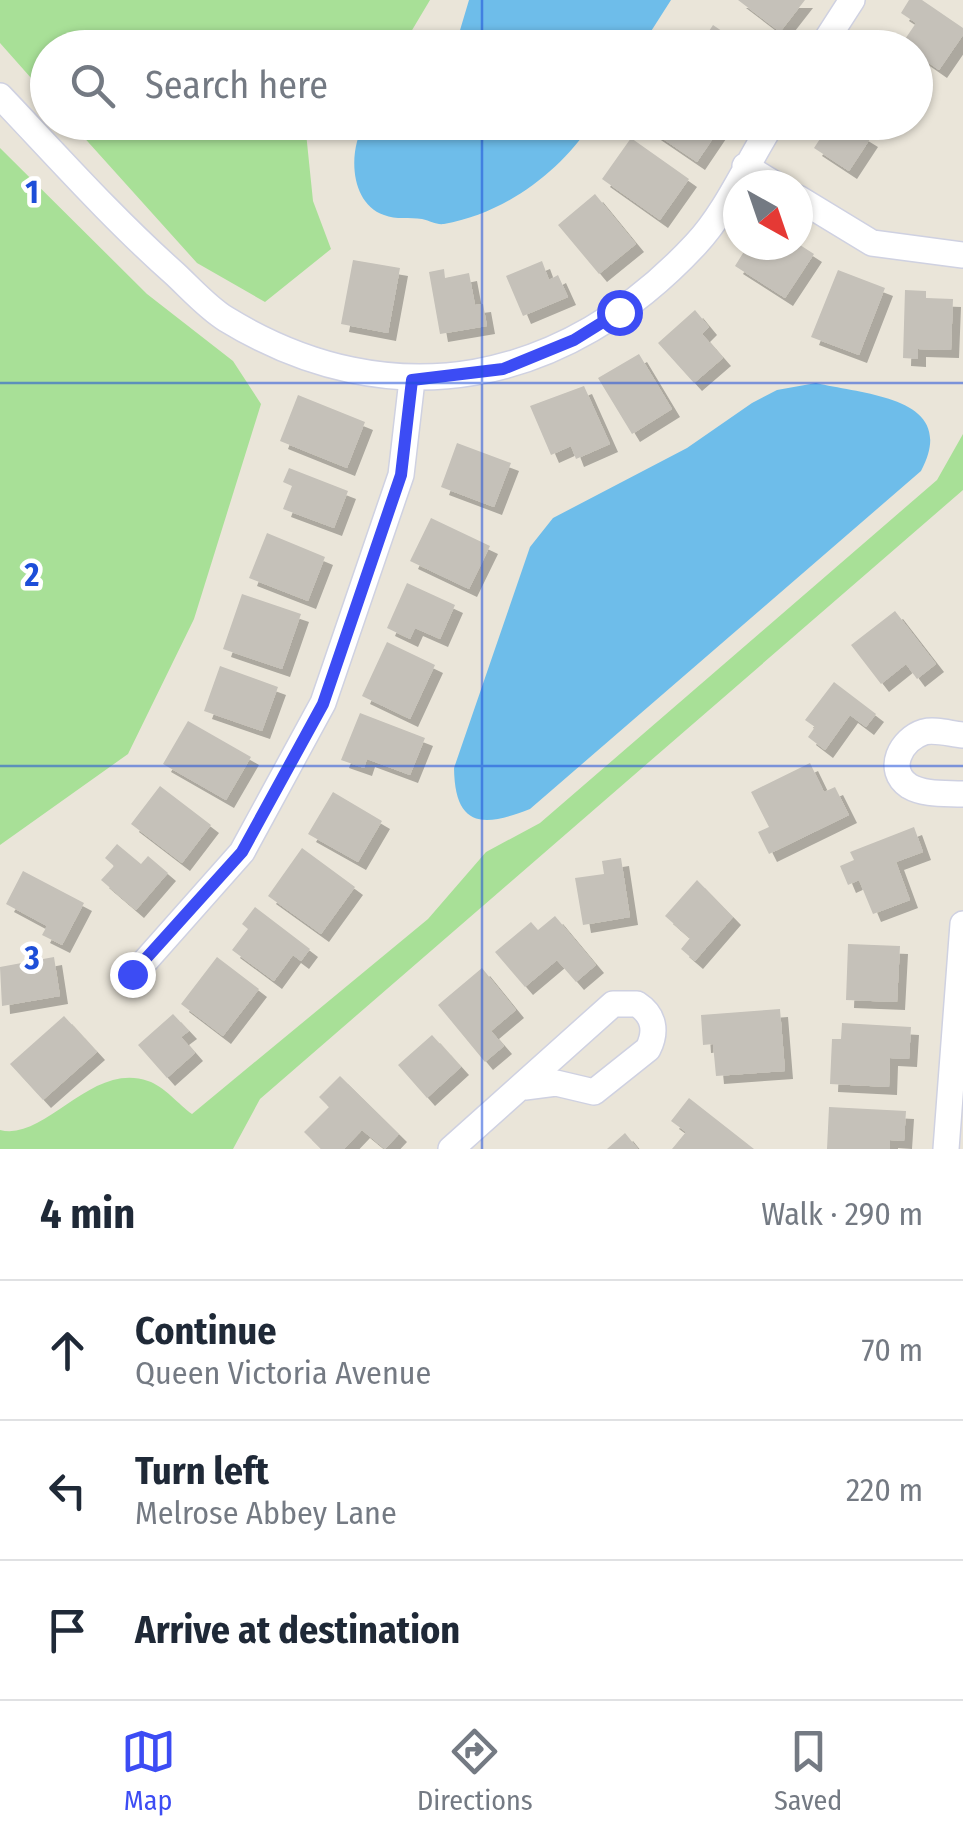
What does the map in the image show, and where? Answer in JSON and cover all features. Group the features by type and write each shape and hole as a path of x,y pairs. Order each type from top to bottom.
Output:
{"street":[{"path":"833,30 852,0"},
{"path":"0,96 30,127"},
{"path":"42,140 147,250 224,318 318,364 412,380 503,369 574,340 642,298 699,240 762,140"},
{"path":"745,166 752,170"},
{"path":"813,207 872,243 963,255"},
{"path":"132,974 242,852 323,704 401,475 412,380"},
{"path":"963,735 928,731 911,738 898,752 897,768 906,784 923,792 963,794"},
{"path":"946,1149 963,924"},
{"path":"451,1149 613,1004 637,1004 651,1018 653,1039 648,1048 594,1092 556,1083 524,1087"}],"green space":[{"path":"0,0 430,0 412,30 30,30 30,77 0,43"},
{"path":"86,140 307,140 313,201 331,249 265,302 197,263"},
{"path":"0,148 147,294 233,361 261,404 194,619 128,754 0,845"},
{"path":"963,434 963,490 260,1099 233,1149 0,1149 0,1130 17,1131 34,1125 88,1091 127,1078 154,1083 192,1114 428,919 486,852 540,823 937,480"}],"water":[{"path":"469,0 671,0 652,30 460,30"},
{"path":"358,140 580,140 547,174 509,200 467,219 441,224 389,217 372,209 358,187"},
{"path":"816,383 881,397 918,414 928,428 930,446 921,471 530,809 485,820 466,812 460,802 454,768 530,547 553,518 687,448 777,390"}],"building":[{"path":"738,0 805,0 782,30"},
{"path":"909,0 922,0 963,28 963,35 939,70 933,66 933,30 911,30 916,23 901,13"},
{"path":"630,140 634,140 689,179 660,220 602,179"},
{"path":"665,140 712,140 697,162"},
{"path":"819,140 869,140 849,171 814,148"},
{"path":"595,194 636,244 599,274 558,225"},
{"path":"353,260 400,268 388,333 341,324"},
{"path":"739,260 810,260 785,298 735,266"},
{"path":"542,261 549,280 558,275 568,297 523,316 506,276"},
{"path":"444,269 445,278 469,273 475,305 483,304 487,326 440,334 429,272"},
{"path":"838,270 885,288 859,355 811,337"},
{"path":"905,290 926,291 926,298 953,299 951,350 918,349 918,359 903,358"},
{"path":"695,310 709,327 702,334 723,358 694,383 658,343"},
{"path":"639,354 672,409 632,434 598,378"},
{"path":"584,386 610,444 576,459 571,446 551,455 530,406"},
{"path":"298,395 365,422 347,468 280,441"},
{"path":"457,443 511,463 494,507 441,487"},
{"path":"289,468 348,491 334,528 283,509 292,486 283,482"},
{"path":"431,518 490,546 469,589 410,561"},
{"path":"267,533 325,557 308,601 249,578"},
{"path":"407,583 455,605 440,639 415,628 410,639 387,628"},
{"path":"242,594 301,614 282,669 223,649"},
{"path":"895,611 936,664 917,679 906,664 881,684 851,645"},
{"path":"387,642 435,665 410,719 362,696"},
{"path":"220,666 278,687 262,731 204,711"},
{"path":"834,682 876,714 866,727 850,715 825,750 808,737 815,727 805,720"},
{"path":"360,713 425,738 410,775 367,759 364,768 341,760"},
{"path":"188,721 251,757 226,800 163,764"},
{"path":"810,763 824,792 835,787 849,815 769,854 758,832 769,827 751,792"},
{"path":"160,786 211,825 182,863 131,824"},
{"path":"333,792 382,821 358,862 308,834"},
{"path":"914,827 923,852 896,862 910,900 873,914 859,880 848,885 840,866 854,860 850,852"},
{"path":"117,844 141,864 148,856 168,873 136,910 101,880 114,866 105,858"},
{"path":"302,848 355,887 321,934 268,896"},
{"path":"621,858 630,917 583,925 575,878 604,874 602,861"},
{"path":"23,871 84,903 62,945 42,935 47,926 6,904"},
{"path":"697,880 733,917 695,961 681,949 690,938 665,916"},
{"path":"255,907 310,949 301,961 293,955 274,981 232,950 248,929 242,924"},
{"path":"555,916 596,965 576,982 557,960 525,987 495,952 531,922 538,930"},
{"path":"848,944 900,946 897,1002 846,1000"},
{"path":"54,957 60,996 2,1006 0,967"},
{"path":"217,957 259,989 223,1036 181,1004"},
{"path":"482,968 516,1010 491,1031 504,1046 485,1062 438,1005"},
{"path":"780,1009 785,1071 716,1076 713,1044 703,1045 701,1015"},
{"path":"173,1014 189,1031 181,1037 195,1053 167,1078 138,1045"},
{"path":"64,1016 97,1052 43,1100 10,1064"},
{"path":"842,1023 911,1027 909,1059 890,1058 889,1087 830,1084 832,1039 841,1039"},
{"path":"432,1035 461,1067 427,1098 398,1065"},
{"path":"340,1076 399,1134 385,1149 362,1130 344,1149 321,1149 304,1132 329,1107 319,1097"},
{"path":"689,1098 754,1149 672,1149 686,1132 671,1121"},
{"path":"829,1107 906,1111 904,1141 890,1140 890,1149 827,1149"},
{"path":"625,1133 638,1149 607,1149"}],"route":[{"path":"132,974 242,852 323,704 401,475 412,380 503,369 574,340 619,312"}]}
